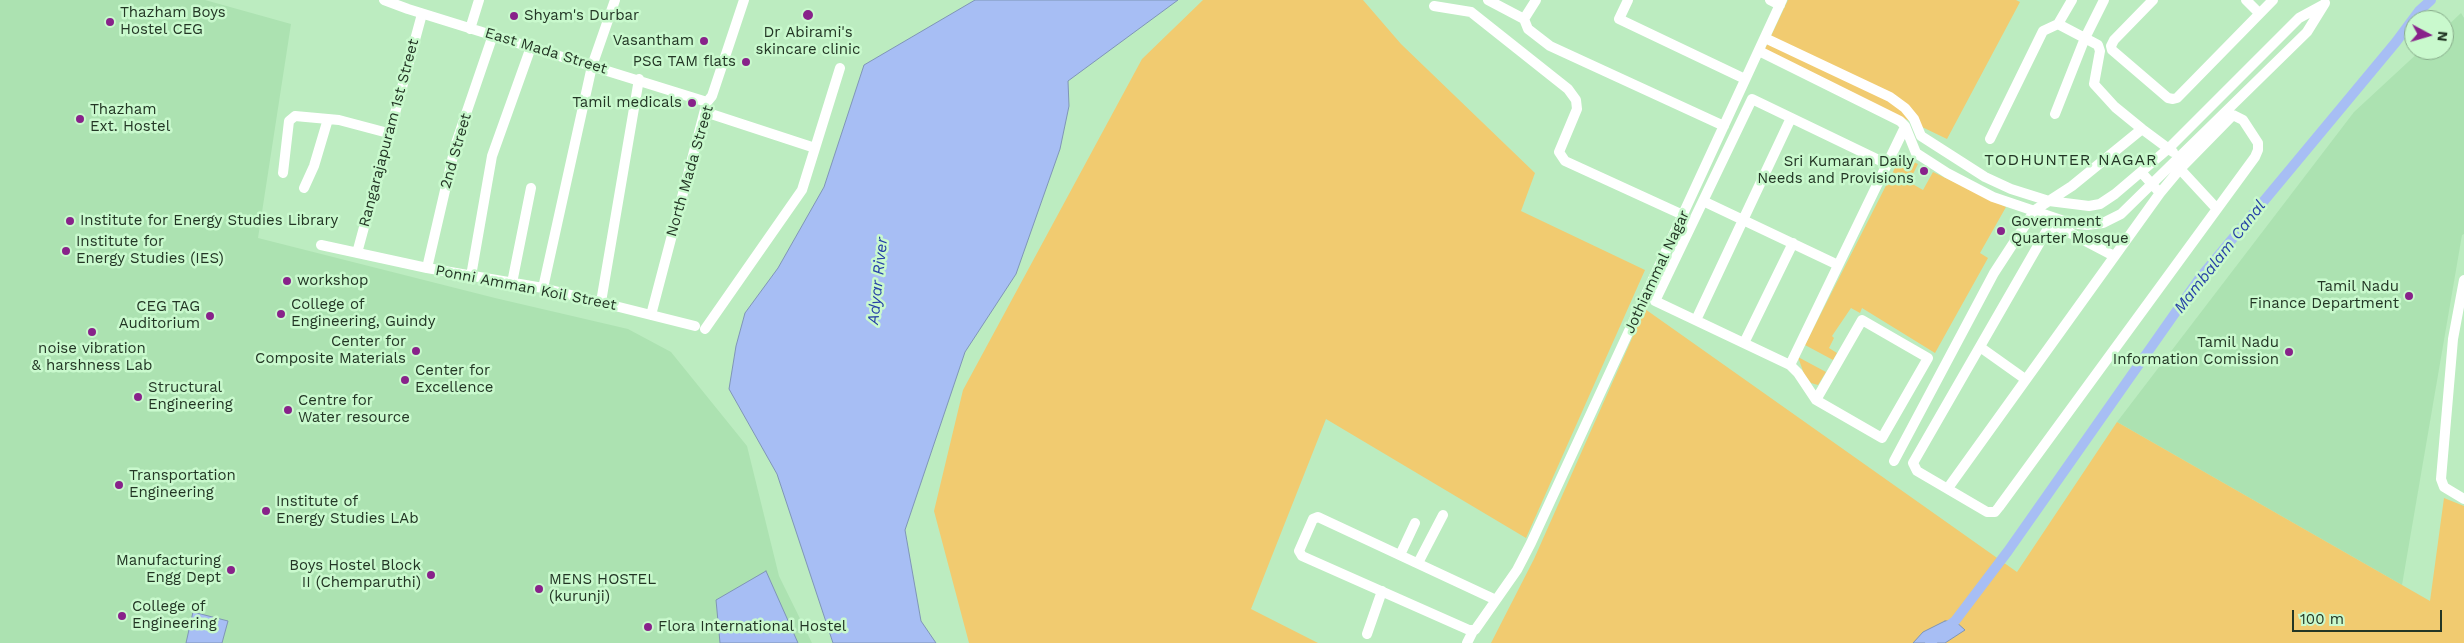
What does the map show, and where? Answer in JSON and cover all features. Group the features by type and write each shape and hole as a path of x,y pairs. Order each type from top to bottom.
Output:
{"street":[{"name":"East Mada Street","path":"384,0 422,14 531,48 639,79 706,107 816,148"},
{"path":"470,29 479,0"},
{"path":"543,288 592,66 615,0"},
{"name":"North Mada Street","path":"650,315 706,107 712,96 744,0"},
{"path":"1524,19 1536,0"},
{"path":"1628,0 1619,19 1745,79"},
{"path":"1770,0 1781,2"},
{"path":"1990,139 2043,31 2058,24 2072,0"},
{"path":"2055,114 2085,38 2104,0"},
{"path":"2153,0 2111,46 2112,50 2168,98 2173,100 2178,98 2259,13 2274,0"},
{"path":"2246,0 2259,13"},
{"path":"1494,1 1524,19 1528,29 1550,46 1724,126"},
{"path":"1765,38 1890,97 1905,108 1914,119 1921,136 1985,177 2011,189 2049,201 2076,206 2100,204 2115,194 2169,148 2299,18 2324,1"},
{"path":"1758,51 1892,116 1905,127 1912,148 1947,173 1986,194 2070,223 2087,225 2103,222 2121,214 2307,32 2324,1"},
{"name":"Jothiammal Nagar","path":"1467,643 1473,631 1517,570 1531,543 1781,2"},
{"path":"1434,6 1471,12 1568,89 1576,100 1577,109 1559,152 1565,161 1683,215"},
{"name":"Rangarajapuram 1st Street","path":"357,253 422,14"},
{"path":"2058,24 2098,45 2100,51 2094,84 2115,106 2179,157"},
{"name":"2nd Street","path":"426,268 456,143 493,35"},
{"path":"471,276 492,156 531,48"},
{"path":"2253,64 2265,73"},
{"path":"705,330 802,190 840,68"},
{"path":"601,302 639,79"},
{"path":"1816,400 1862,320 1928,358 1882,438 1816,400 1798,372 1790,365 1655,301 1752,99 1887,164"},
{"path":"1948,488 2160,193 2180,169 2233,115 2243,120 2258,143 2258,150 1999,507 1994,512 1987,512 1917,471 1913,464 2047,230 2057,226 2114,256"},
{"path":"283,173 291,118 328,119 388,134"},
{"path":"1696,320 1791,118"},
{"path":"304,188 314,166 328,119"},
{"path":"1790,365 1905,127"},
{"path":"1894,462 1994,273 2035,210 2072,186 2142,129"},
{"path":"1912,148 1921,136"},
{"path":"2180,169 2216,209"},
{"path":"2141,172 2160,193"},
{"path":"512,283 531,188"},
{"path":"1703,201 1838,265"},
{"path":"1744,343 1793,243"},
{"name":"Ponni Amman Koil Street","path":"321,245 426,268 543,288 695,326"},
{"path":"2464,280 2454,339 2442,479 2444,487 2464,499"},
{"path":"1980,347 2026,379"},
{"path":"1418,563 1443,515"},
{"path":"1473,631 1300,555 1299,551 1313,519 1320,518 1496,600"},
{"path":"1400,554 1415,523"},
{"path":"1367,634 1382,591"}],"shaded area":[{"name":"College of Engineering, Guindy","path":"0,0 205,0 291,24 258,238 495,298 628,329 671,352 747,446 779,576 812,643 0,643"},
{"path":"1203,0 1363,0 1401,44 1535,173 1521,211 1645,270 1526,538 1326,419 1251,609 1318,643 969,643 934,511 963,390 1142,59"},
{"path":"1788,0 2016,0 2020,2 1947,139 1764,51"},
{"path":"2461,13 2464,18 2464,234 2462,235 2402,585 2117,422 2354,112 2410,60 2454,60 2454,20"},
{"path":"1901,156 1918,164 1909,182 1923,190 1933,172 2006,207 1980,253 1988,258 1935,353 1862,308 1860,313 1851,308 1832,336 1834,338 1829,348 1837,353 1833,360 1805,345"},
{"path":"1645,309 2017,572 2117,422 2430,601 2444,498 2464,506 2464,643 1491,643 1534,559"},
{"path":"1798,357 1826,372 1818,385 1811,383 1804,374"}],"water":[{"name":"Adyar River","path":"975,0 1178,0 1068,81 1069,106 1060,149 1016,274 965,352 905,530 921,621 936,643 833,643 777,474 729,389 736,346 745,313 778,268 824,187 864,65"},
{"path":"766,571 798,643 720,643 716,600"},
{"path":"193,612 228,621 222,643 186,643"},
{"path":"1945,621 1955,621 1965,630 1945,643 1913,643 1923,632"}],"waterway":[{"name":"Mambalam Canal","path":"1930,643 1939,633 1955,621 2008,551 2199,279 2396,42 2419,11 2431,0"}],"place":[{"name":"Dr Abirami's skincare clinic","path":"808,15"},
{"name":"Shyam's Durbar","path":"514,16"},
{"name":"Thazham Boys Hostel CEG","path":"110,22"},
{"name":"Vasantham","path":"704,41"},
{"name":"PSG TAM flats","path":"746,62"},
{"name":"Tamil medicals","path":"692,103"},
{"name":"Thazham Ext. Hostel","path":"80,119"},
{"name":"Sri Kumaran Daily Needs and Provisions","path":"1924,171"},
{"name":"Institute for Energy Studies Library","path":"70,221"},
{"name":"Government Quarter Mosque","path":"2001,231"},
{"name":"Institute for Energy Studies (IES)","path":"66,251"},
{"name":"workshop","path":"287,281"},
{"name":"Tamil Nadu Finance Department","path":"2409,296"},
{"name":"College of Engineering, Guindy","path":"281,314"},
{"name":"CEG TAG Auditorium","path":"210,316"},
{"name":"noise vibration & harshness Lab","path":"92,332"},
{"name":"Center for Composite Materials","path":"416,351"},
{"name":"Tamil Nadu Information Comission","path":"2289,352"},
{"name":"Center for Excellence","path":"405,380"},
{"name":"Structural Engineering","path":"138,397"},
{"name":"Centre for Water resource","path":"288,410"},
{"name":"Transportation Engineering","path":"119,485"},
{"name":"Institute of Energy Studies LAb","path":"266,511"},
{"name":"Manufacturing Engg Dept","path":"231,570"},
{"name":"Boys Hostel Block II (Chemparuthi)","path":"431,575"},
{"name":"MENS HOSTEL (kurunji)","path":"539,589"},
{"name":"College of Engineering","path":"122,616"},
{"name":"Flora International Hostel","path":"648,627"}],"district":[{"name":"TODHUNTER NAGAR","path":"2071,160"}]}
